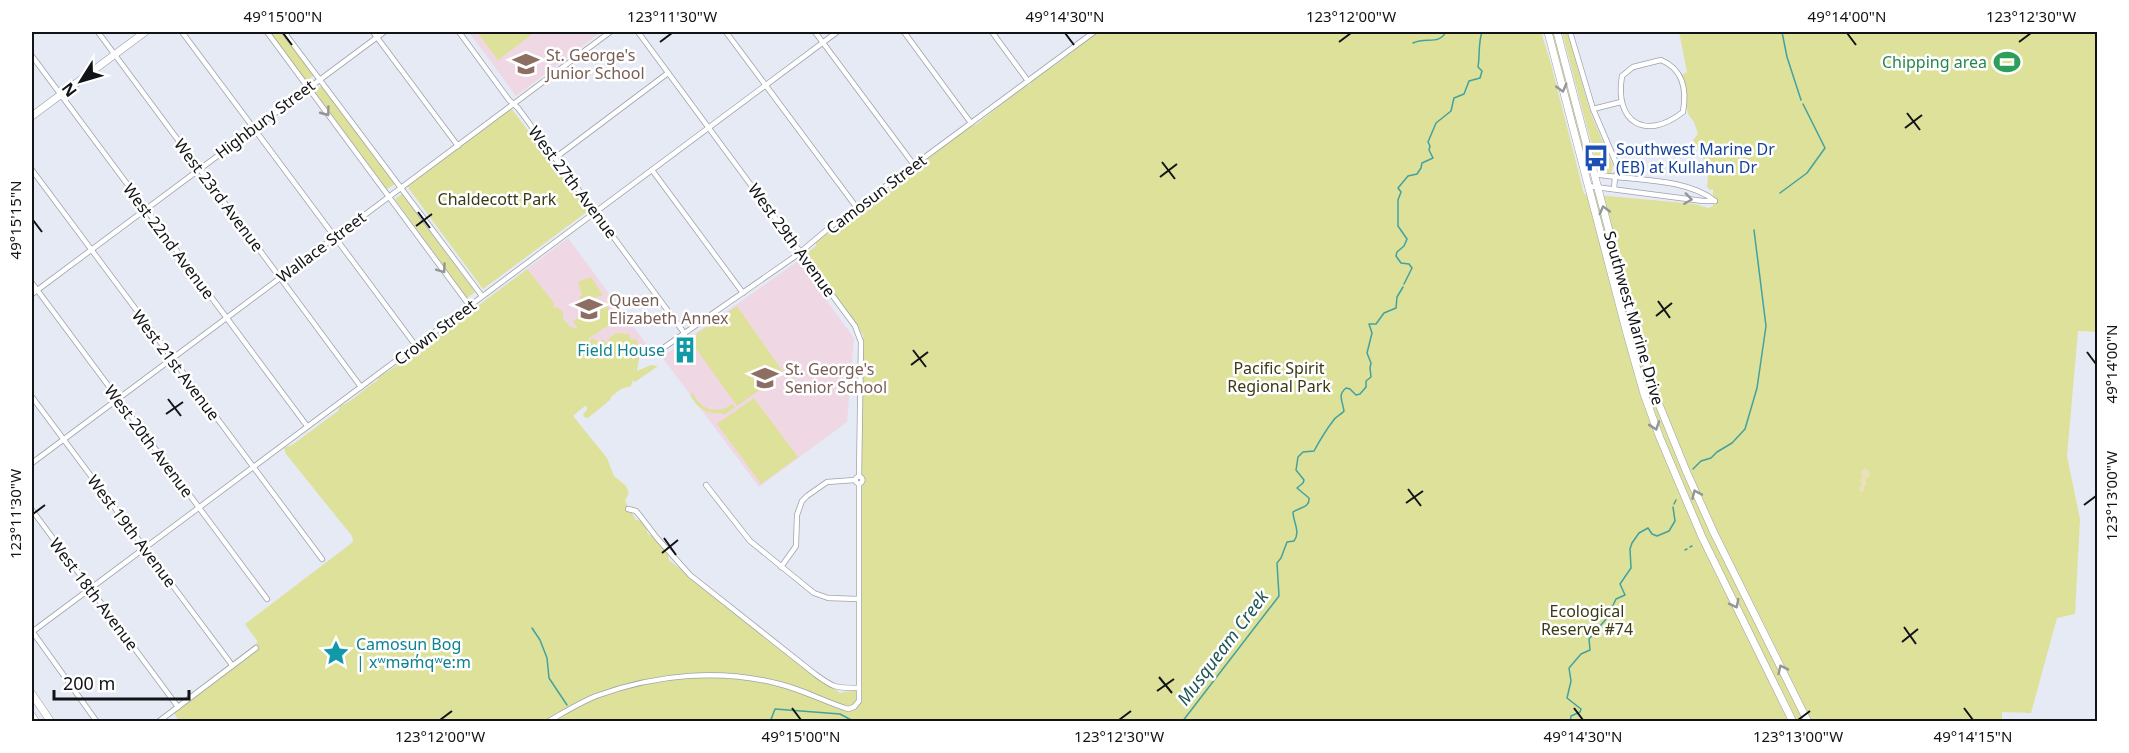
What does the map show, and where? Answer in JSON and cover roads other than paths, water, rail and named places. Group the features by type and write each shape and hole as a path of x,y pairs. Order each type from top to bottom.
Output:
{"main road":[{"path":"32,116 145,32"},
{"name":"Southwest Marine Drive","path":"1548,32 1644,394 1702,537 1793,722"},
{"name":"Southwest Marine Drive","path":"1557,32 1638,339 1667,426 1714,533 1808,722"},
{"path":"32,694 51,722"},
{"path":"32,716 36,722"}],"street":[{"name":"West 23rd Avenue","path":"98,32 361,387"},
{"path":"182,32 416,346"},
{"path":"267,32 469,305"},
{"path":"284,32 482,296"},
{"path":"373,32 458,146"},
{"name":"Highbury Street","path":"34,292 384,32"},
{"name":"West 27th Avenue","path":"459,32 685,333"},
{"name":"Wallace Street","path":"32,463 610,32"},
{"name":"West 29th Avenue","path":"638,32 852,321 859,335 861,399 858,480 859,688"},
{"path":"726,32 857,207"},
{"path":"815,32 914,165"},
{"name":"Crown Street","path":"32,632 837,32"},
{"path":"904,32 971,123"},
{"path":"992,32 1028,81"},
{"name":"Camosun Street","path":"656,353 801,252 857,207 1028,81 1084,35 1094,32"},
{"path":"1570,32 1593,109 1619,171 1615,177 1614,189"},
{"name":"West 22nd Avenue","path":"32,56 307,426"},
{"path":"1661,60 1672,65 1684,89 1683,112 1672,120 1653,126 1642,126 1632,122 1621,102 1622,76 1633,67 1644,63 1661,60"},
{"path":"555,158 668,73"},
{"path":"1593,109 1621,102"},
{"name":"West 21st Avenue","path":"32,170 322,559"},
{"path":"652,170 743,293"},
{"path":"1588,186 1715,201 1706,193 1690,187 1594,174"},
{"name":"West 20th Avenue","path":"32,283 34,292 267,599"},
{"name":"West 19th Avenue","path":"32,397 232,665"},
{"path":"780,567 796,546 797,514 801,501 827,482 858,480"},
{"path":"706,484 750,541 780,567 820,596 858,599"},
{"path":"547,722 595,697 624,687 671,677 725,676 759,680 783,685 848,709 854,707 859,701 859,688 831,686 690,575 636,511 628,508"},
{"name":"West 18th Avenue","path":"32,510 178,707"},
{"path":"32,632 97,722"},
{"path":"158,722 256,648"}],"waterway":[{"path":"1413,43 1439,39 1446,32"},
{"name":"Musqueam Creek","path":"1404,284 1412,268 1409,264 1401,263 1396,256 1407,239 1398,226 1398,200 1401,192 1398,188 1408,176 1417,174 1422,163 1433,158 1428,142 1436,123 1451,111 1454,98 1464,94 1469,81 1480,78 1482,71 1478,67 1482,32"},
{"path":"1782,32 1787,57 1801,100"},
{"path":"1780,193 1807,173 1825,148 1803,104"},
{"path":"1693,469 1701,461 1711,458 1732,443 1745,429 1757,388 1766,326 1754,230"},
{"name":"Musqueam Creek","path":"1182,722 1279,596 1277,563 1287,542 1294,541 1296,538 1293,512 1306,506 1309,501 1309,498 1297,488 1304,480 1296,470 1298,457 1303,452 1314,451 1334,419 1344,411 1341,396 1343,391 1346,388 1350,389 1356,395 1366,387 1366,381 1371,377 1371,363 1367,353 1372,333 1369,324 1376,324 1384,313 1396,308 1397,297 1403,287"},
{"path":"1674,504 1676,500"},
{"path":"1570,722 1571,716 1580,712 1581,709 1567,698 1571,681 1569,668 1581,654 1590,650 1589,639 1607,618 1616,599 1625,595 1620,584 1631,568 1632,543 1639,533 1648,528 1652,534 1657,536 1669,531 1675,521 1673,507"},
{"path":"532,628 547,658 549,678 567,705"},
{"name":"Musqueam Creek","path":"770,722 775,709 840,714 855,722"}],"place":[{"name":"Chipping area","path":"2007,62"},
{"name":"St. George's Junior School","path":"526,64"},
{"name":"Southwest Marine Dr (EB) at Kullahun Dr","path":"1596,158"},
{"name":"Queen Elizabeth Annex","path":"589,309"},
{"name":"Field House","path":"685,350"},
{"name":"St. George's Senior School","path":"765,378"},
{"name":"Camosun Bog | xʷməm̓qʷe:m","path":"336,653"}],"park label":[{"name":"Chaldecott Park","path":"497,199"},
{"name":"Pacific Spirit Regional Park","path":"1279,377"},
{"name":"Ecological Reserve #74","path":"1587,620"}]}
